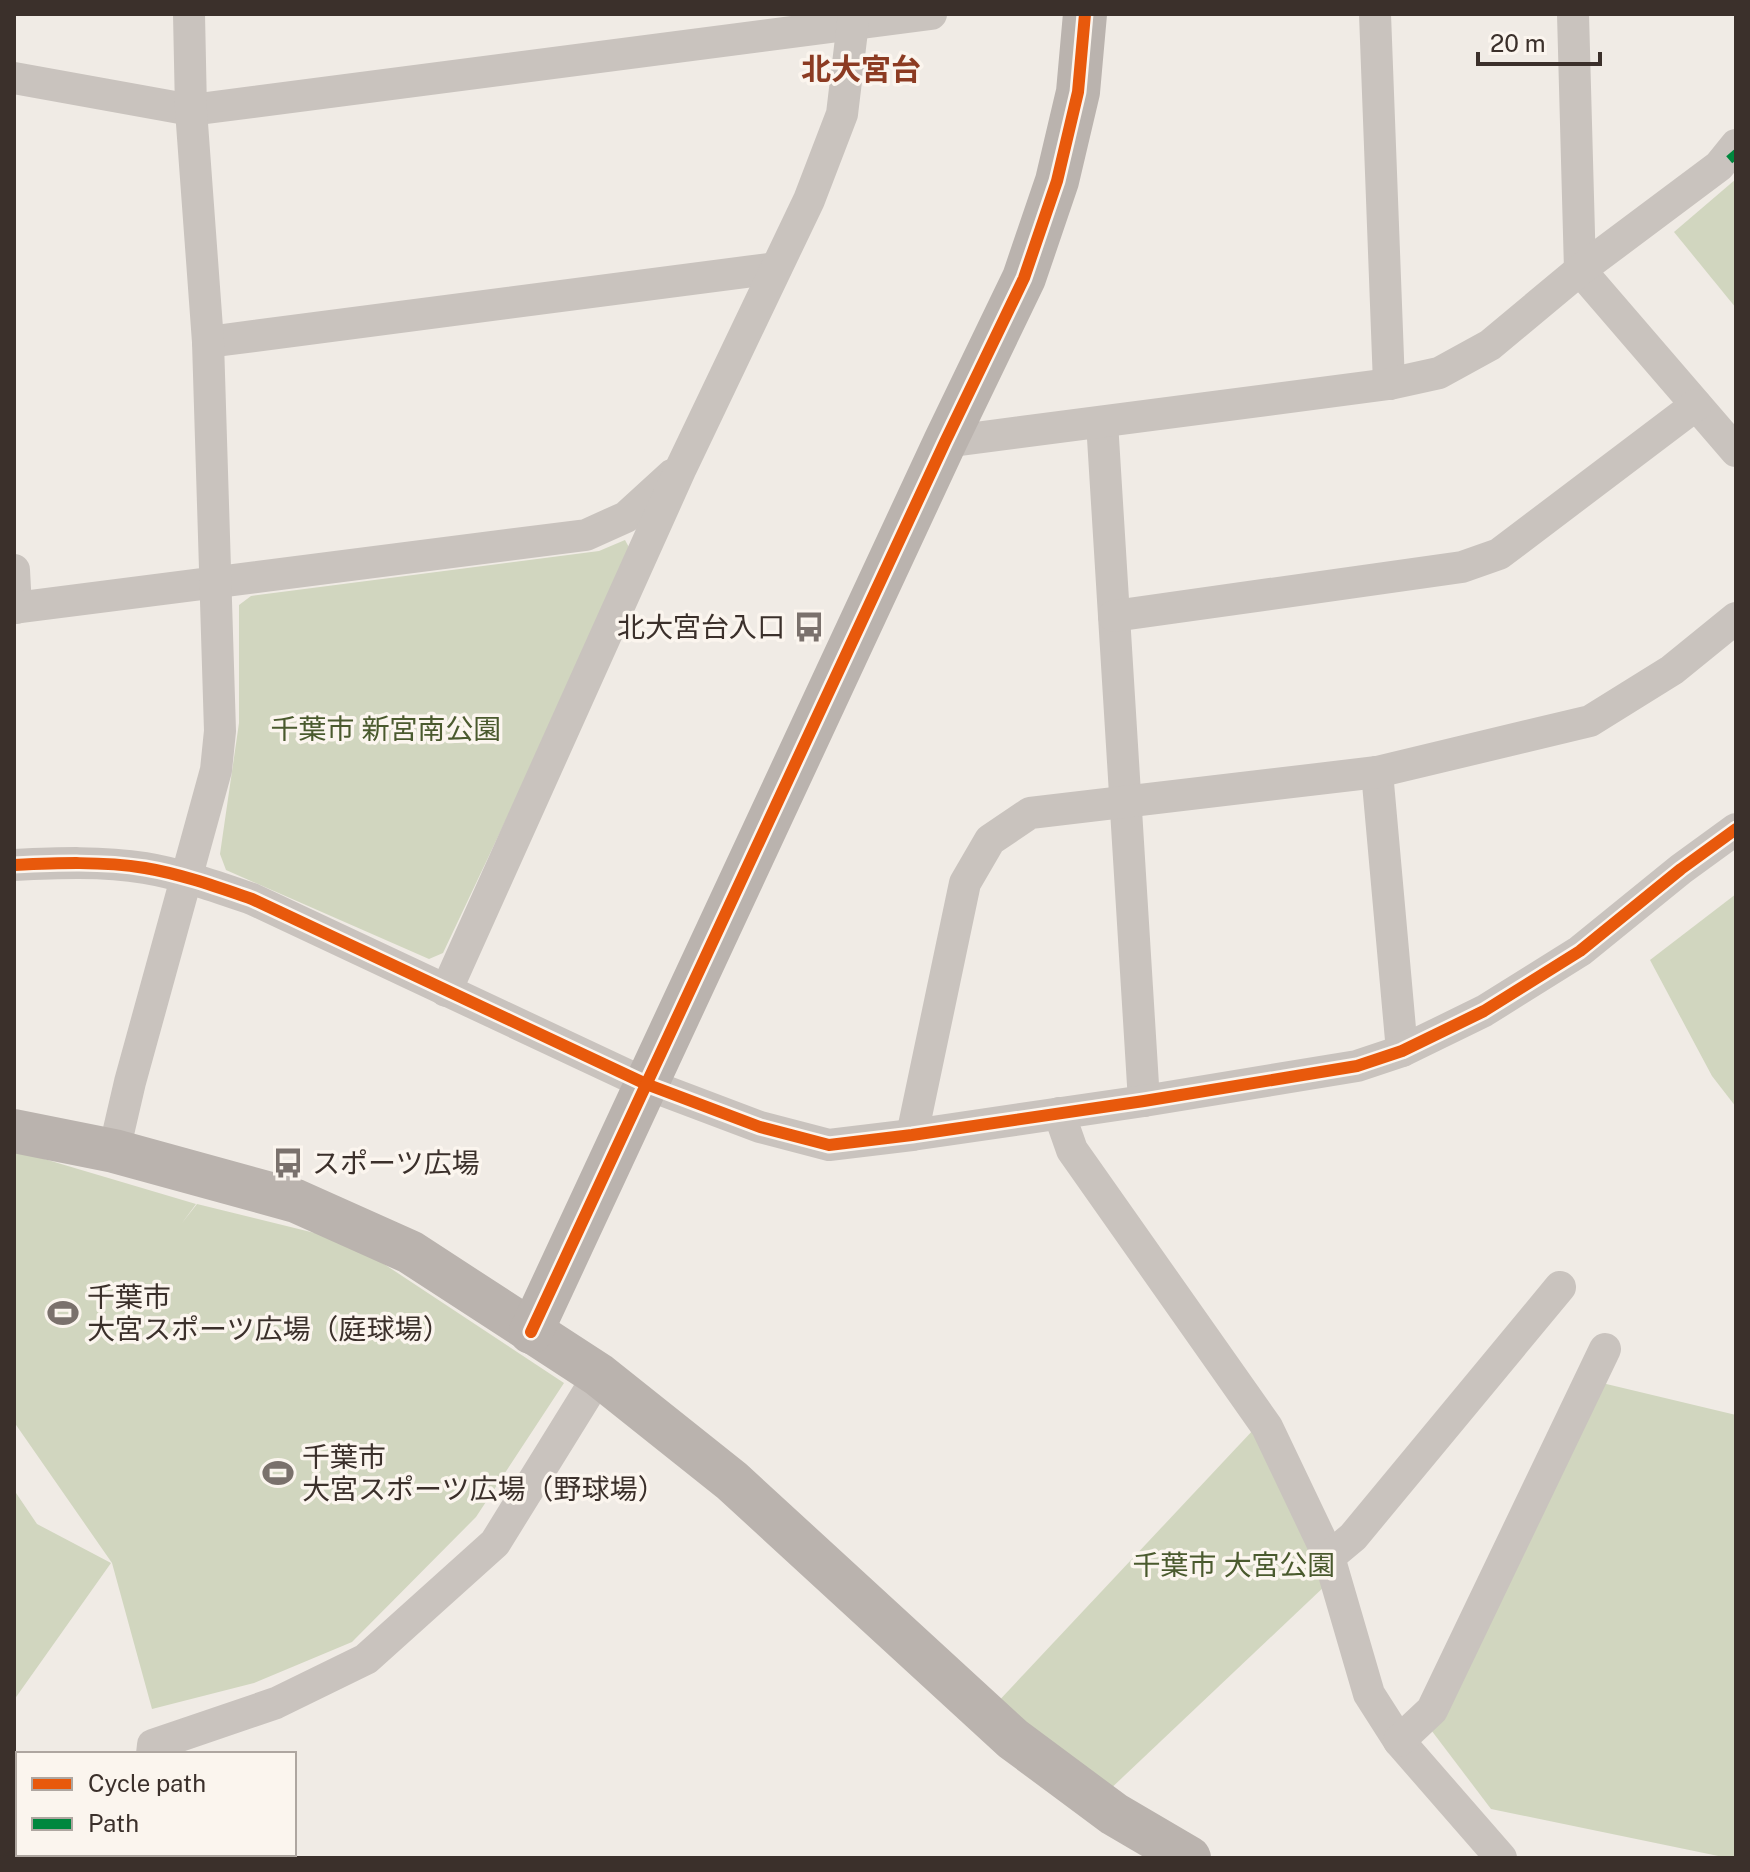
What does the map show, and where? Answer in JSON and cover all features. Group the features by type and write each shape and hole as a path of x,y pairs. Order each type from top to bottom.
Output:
{"street":[{"path":"114,1151 216,770 220,731 208,342 191,110 189,14"},
{"path":"14,78 191,110 854,18 931,14"},
{"path":"531,1332 1024,278 1057,181 1078,92 1085,14"},
{"path":"1375,14 1389,384"},
{"path":"1573,14 1580,270 1736,451"},
{"path":"446,991 681,468 809,200 842,114 854,18"},
{"path":"945,442 1389,384 1439,373 1490,345 1580,270 1719,166 1736,145"},
{"path":"208,342 776,268"},
{"path":"1114,616 1462,567 1499,554 1696,405"},
{"path":"1102,422 1144,1101"},
{"path":"14,570 15,608 586,535 626,517 681,468"},
{"path":"912,1135 965,883 990,840 1030,813 1377,772 1590,721 1672,670 1736,618"},
{"path":"1377,772 1402,1051"},
{"path":"14,865 87,863 144,868 252,899 646,1084 760,1127 829,1145 1144,1101 1357,1066 1402,1051 1484,1011 1580,951 1736,829"},
{"path":"1059,1113 1072,1150 1267,1427 1329,1557 1369,1694 1399,1741 1501,1858"},
{"path":"14,1131 114,1151 296,1201 410,1252 599,1375 732,1481 1013,1739 1114,1814 1189,1858"},
{"path":"1329,1557 1353,1537 1560,1287"},
{"path":"1399,1741 1432,1710 1605,1349"},
{"path":"152,1752 153,1745 276,1703 366,1659 495,1543 599,1375"}],"green space":[{"path":"1736,179 1736,308 1674,232"},
{"name":"千葉市 新宮南公園","path":"625,540 632,553 443,953 429,959 226,870 220,854 239,723 239,605 251,596 599,551"},
{"path":"1736,894 1736,1107 1712,1076 1650,960"},
{"name":"千葉市 大宮スポーツ広場（野球場）","path":"14,1150 196,1204 182,1223 197,1204 327,1236 381,1262 564,1383 476,1517 352,1642 254,1683 152,1709 112,1563 14,1422"},
{"path":"1598,1382 1736,1415 1735,1858 1491,1809 1422,1718"},
{"name":"千葉市 大宮公園","path":"1255,1428 1327,1584 1105,1794 993,1707"},
{"path":"14,1490 37,1524 111,1563 14,1700"}],"marked path":[{"path":"1730,153 1736,160"}],"cycle path":[{"path":"531,1332 1024,278 1057,181 1078,92 1085,14"},
{"path":"14,865 80,863 145,868 239,894 646,1084 760,1127 829,1145 1144,1101 1357,1066 1402,1051 1484,1011 1580,951 1736,829"}],"place":[{"name":"北大宮台入口","path":"809,627"},
{"name":"スポーツ広場","path":"288,1163"},
{"name":"千葉市 大宮スポーツ広場（庭球場）","path":"63,1313"},
{"name":"千葉市 大宮スポーツ広場（野球場）","path":"278,1473"}],"district":[{"name":"北大宮台","path":"861,70"}]}
